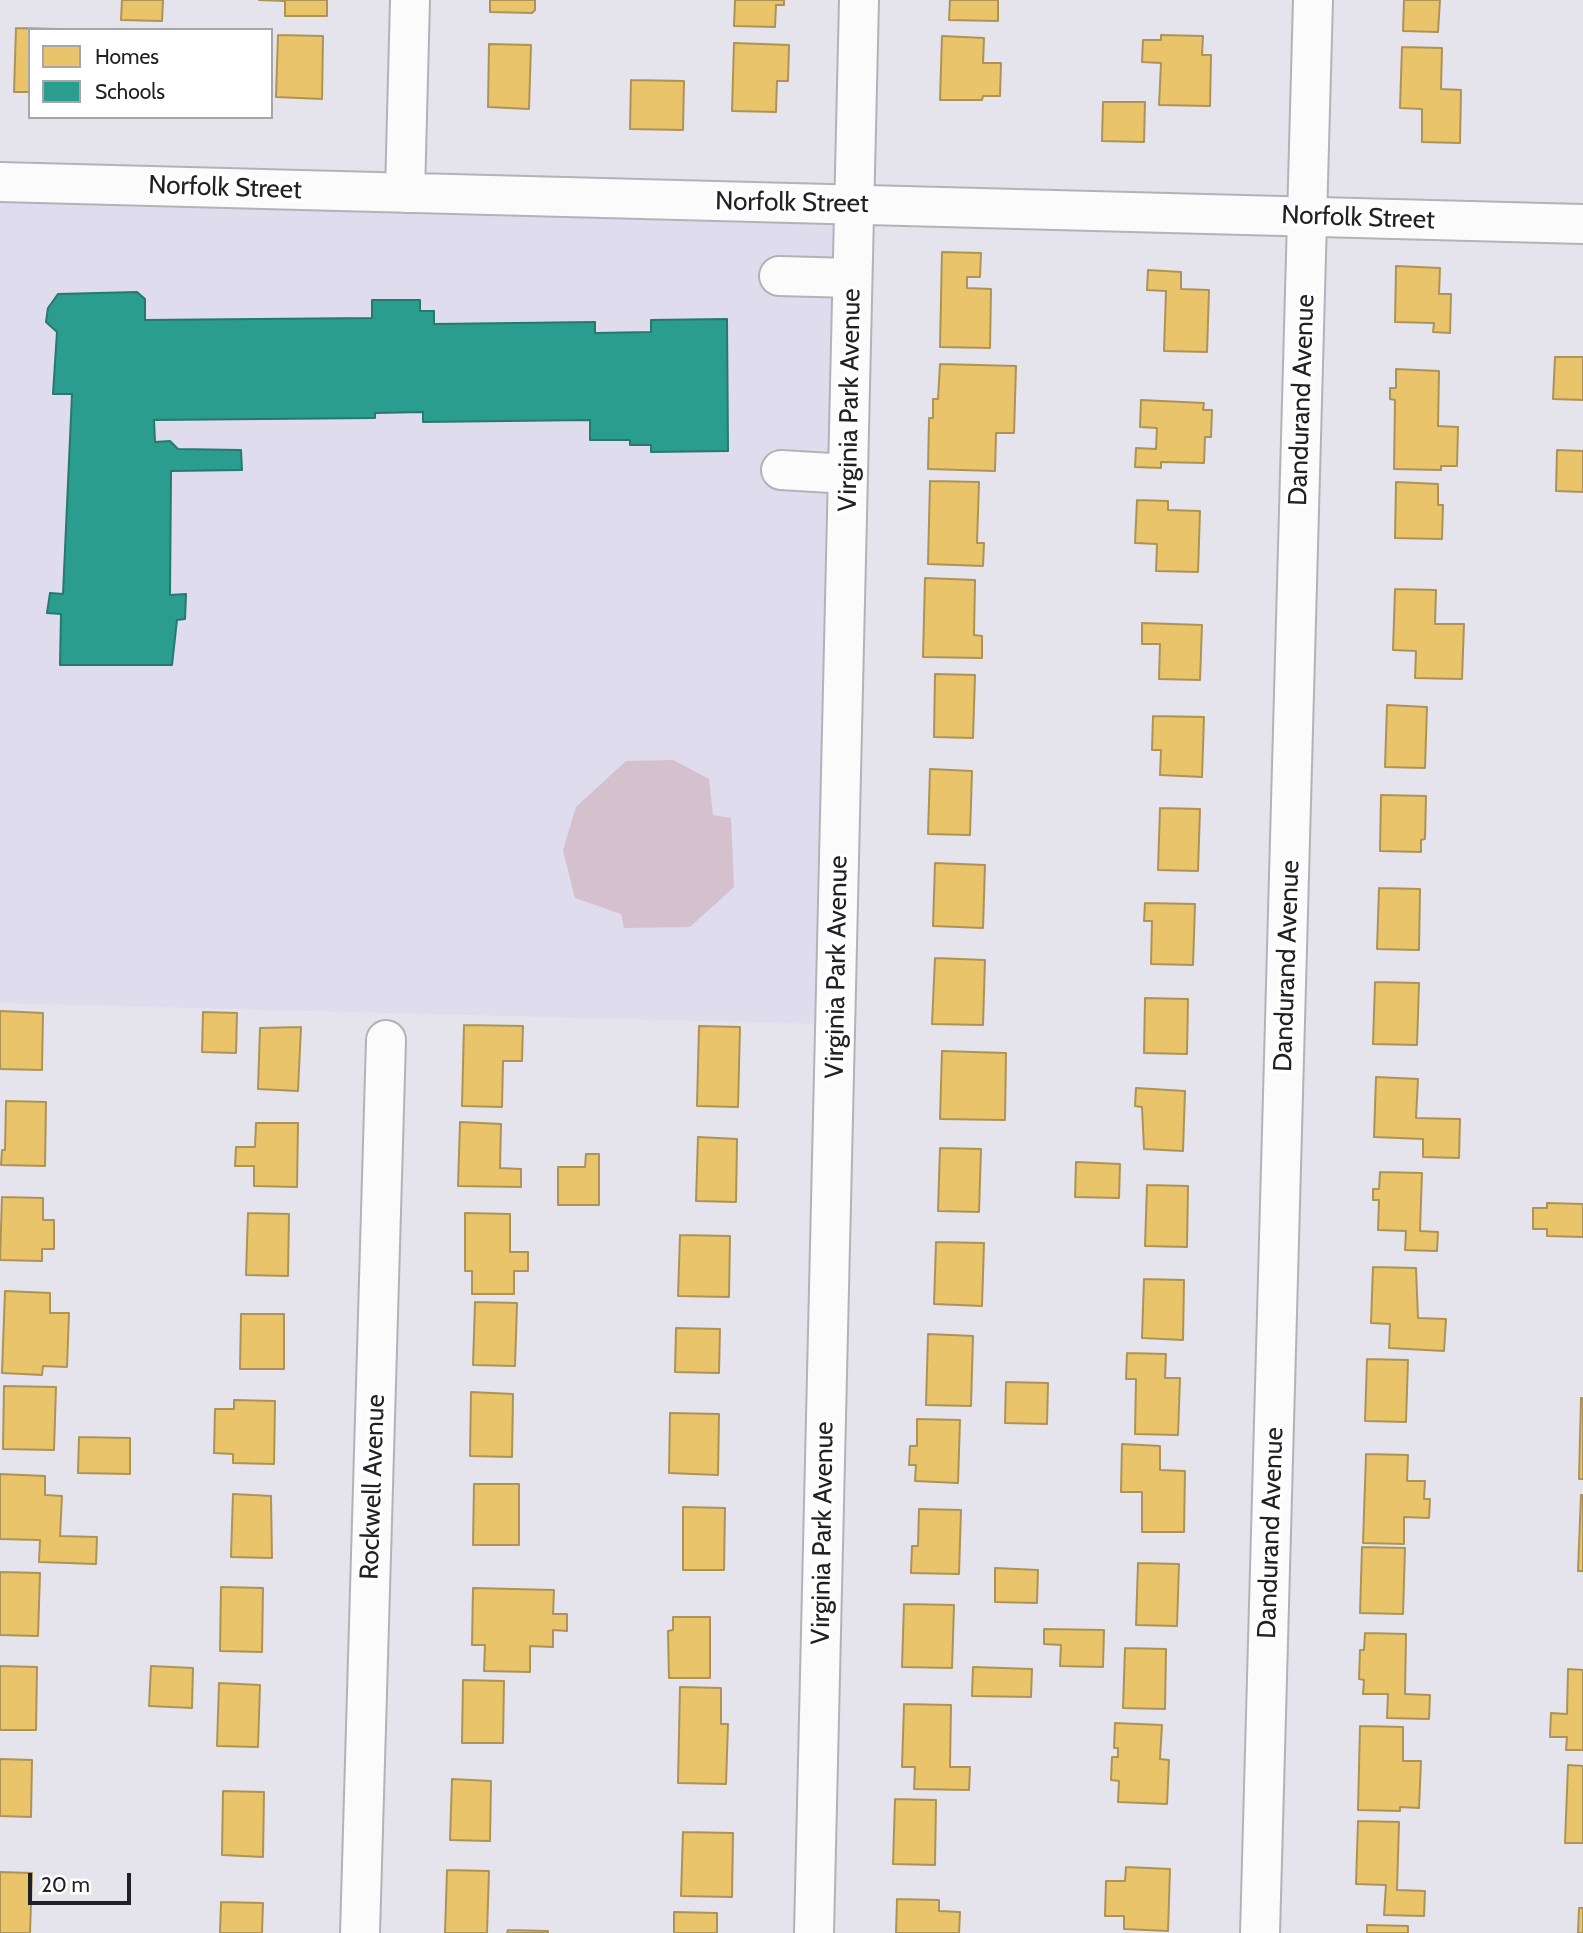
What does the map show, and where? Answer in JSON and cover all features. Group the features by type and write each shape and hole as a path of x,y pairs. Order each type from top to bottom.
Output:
{"street":[{"path":"405,193 410,0"},
{"name":"Virginia Park Avenue","path":"814,1933 859,0"},
{"name":"Dandurand Avenue","path":"1260,1933 1313,0"},
{"name":"Norfolk Street","path":"0,182 1583,224"},
{"path":"779,276 852,278"},
{"path":"780,470 848,474"},
{"name":"Rockwell Avenue","path":"360,1933 386,1040"}],"shaded area":[{"path":"0,201 838,222 820,1024 0,1003"},
{"path":"673,760 709,779 713,815 731,818 734,887 690,927 624,928 621,914 575,898 563,850 576,807 626,761"}],"building: Homes":[{"path":"122,0 163,0 162,21 121,20"},
{"path":"259,0 327,0 327,16 285,16 285,1"},
{"path":"490,0 535,0 535,10 532,13 490,12"},
{"path":"735,0 784,0 784,5 776,5 775,27 734,26"},
{"path":"950,0 998,0 998,21 949,20"},
{"path":"1404,0 1440,0 1438,32 1403,31"},
{"path":"16,28 28,28 28,92 14,92"},
{"path":"278,35 323,36 322,99 276,97"},
{"path":"1161,35 1203,36 1202,55 1211,55 1210,106 1159,105 1161,63 1142,62 1143,40 1161,40"},
{"path":"942,36 984,38 983,63 1001,63 1000,96 983,96 982,100 940,100"},
{"path":"734,43 789,45 788,81 777,81 776,112 732,111"},
{"path":"489,44 531,45 529,109 488,107"},
{"path":"1402,47 1442,48 1441,89 1461,90 1460,143 1422,142 1422,109 1400,108"},
{"path":"631,80 684,81 683,130 630,129"},
{"path":"1103,102 1145,102 1144,142 1102,141"},
{"path":"942,252 981,253 980,277 967,277 967,288 991,289 990,348 940,347"},
{"path":"1396,266 1440,268 1439,294 1451,294 1450,333 1433,332 1434,323 1395,322"},
{"path":"1148,270 1181,272 1181,289 1209,290 1207,352 1164,351 1166,291 1147,290"},
{"path":"1555,357 1583,357 1583,400 1553,399"},
{"path":"940,364 1016,366 1014,433 996,433 995,471 928,469 929,418 933,418 933,399 938,399"},
{"path":"1396,369 1439,371 1438,426 1458,427 1457,466 1441,466 1441,470 1394,469 1395,400 1390,399 1390,388 1396,388"},
{"path":"1141,400 1204,403 1203,410 1212,410 1211,437 1205,437 1204,463 1161,462 1161,468 1135,467 1136,448 1156,449 1157,428 1140,427"},
{"path":"1557,450 1583,451 1583,492 1556,491"},
{"path":"930,481 979,482 977,543 984,543 983,566 928,564"},
{"path":"1396,482 1438,484 1438,505 1443,505 1442,539 1395,538"},
{"path":"1137,500 1168,501 1168,510 1200,511 1198,572 1156,571 1157,544 1135,543"},
{"path":"925,578 975,580 974,635 982,636 982,658 923,657"},
{"path":"1395,589 1436,590 1435,624 1464,624 1462,679 1415,678 1416,651 1393,650"},
{"path":"1142,623 1202,625 1200,680 1159,679 1160,644 1142,644"},
{"path":"935,674 975,675 973,738 934,737"},
{"path":"1387,705 1427,707 1425,768 1385,767"},
{"path":"1153,716 1204,717 1202,777 1160,775 1161,750 1152,750"},
{"path":"930,769 972,771 970,835 928,834"},
{"path":"1381,795 1426,796 1425,839 1421,840 1421,852 1380,851"},
{"path":"1160,808 1200,809 1198,871 1158,870"},
{"path":"935,863 985,865 983,928 933,926"},
{"path":"1379,888 1420,889 1419,950 1377,949"},
{"path":"1145,903 1195,904 1193,965 1151,964 1152,921 1144,921"},
{"path":"935,958 985,960 983,1025 932,1024"},
{"path":"1375,982 1419,983 1417,1045 1373,1044"},
{"path":"1145,998 1188,999 1187,1054 1144,1053"},
{"path":"0,1011 43,1013 42,1070 0,1069"},
{"path":"203,1012 237,1013 236,1053 202,1052"},
{"path":"464,1025 523,1026 522,1061 503,1061 502,1107 462,1106"},
{"path":"699,1026 740,1027 738,1107 697,1106"},
{"path":"301,1027 298,1091 258,1089 260,1028"},
{"path":"942,1051 1006,1053 1005,1120 940,1119"},
{"path":"1376,1077 1418,1079 1416,1118 1460,1119 1459,1158 1423,1157 1423,1139 1374,1137"},
{"path":"1136,1088 1185,1091 1183,1151 1144,1149 1142,1107 1135,1106"},
{"path":"6,1101 46,1102 45,1166 1,1165 2,1150 5,1150"},
{"path":"460,1122 501,1124 500,1168 521,1169 521,1187 458,1186"},
{"path":"256,1123 298,1123 297,1187 254,1186 254,1166 235,1166 236,1147 255,1147"},
{"path":"698,1137 737,1139 736,1202 696,1201"},
{"path":"940,1148 981,1149 979,1212 938,1211"},
{"path":"586,1154 599,1154 599,1205 558,1205 558,1167 585,1167"},
{"path":"1076,1162 1120,1164 1119,1198 1075,1197"},
{"path":"1380,1172 1422,1173 1420,1231 1438,1232 1437,1251 1405,1250 1406,1231 1378,1230 1379,1200 1373,1200 1373,1189 1379,1189"},
{"path":"1147,1185 1188,1186 1187,1247 1145,1246"},
{"path":"2,1197 43,1198 43,1220 54,1220 54,1249 42,1249 42,1261 0,1260"},
{"path":"1547,1203 1583,1204 1583,1237 1547,1236 1547,1229 1533,1229 1533,1208 1547,1208"},
{"path":"248,1213 289,1214 288,1276 246,1275"},
{"path":"465,1213 510,1214 510,1252 528,1252 528,1271 514,1271 514,1294 472,1294 472,1271 465,1271"},
{"path":"680,1235 730,1236 729,1297 678,1296"},
{"path":"936,1242 984,1243 982,1306 934,1304"},
{"path":"1373,1267 1416,1268 1418,1318 1446,1319 1444,1351 1389,1348 1390,1324 1371,1323"},
{"path":"1144,1279 1184,1280 1183,1340 1142,1338"},
{"path":"5,1291 50,1293 50,1313 69,1313 67,1367 43,1366 42,1375 2,1373"},
{"path":"475,1302 517,1303 515,1366 473,1365"},
{"path":"241,1314 284,1314 284,1369 240,1369"},
{"path":"676,1328 720,1329 719,1373 675,1372"},
{"path":"928,1334 973,1336 971,1406 926,1405"},
{"path":"1127,1353 1166,1354 1165,1378 1180,1378 1178,1435 1135,1434 1136,1379 1126,1379"},
{"path":"1367,1359 1408,1360 1406,1422 1365,1421"},
{"path":"1006,1382 1048,1383 1047,1424 1005,1423"},
{"path":"4,1386 56,1387 54,1450 3,1449"},
{"path":"471,1392 513,1394 512,1457 470,1456"},
{"path":"1581,1398 1583,1479 1579,1479"},
{"path":"234,1400 275,1401 274,1464 233,1463 233,1454 214,1453 215,1409 234,1409"},
{"path":"670,1413 719,1414 718,1475 669,1473"},
{"path":"917,1419 960,1420 958,1483 915,1481 916,1465 909,1465 910,1446 917,1446"},
{"path":"79,1437 130,1438 130,1474 78,1473"},
{"path":"1122,1444 1160,1446 1160,1470 1185,1471 1184,1532 1142,1532 1142,1492 1121,1492"},
{"path":"1366,1454 1408,1455 1407,1481 1425,1481 1424,1499 1430,1499 1429,1518 1404,1517 1404,1544 1363,1543"},
{"path":"0,1474 45,1476 45,1495 62,1496 60,1536 97,1537 96,1564 39,1562 40,1540 0,1539"},
{"path":"474,1484 519,1484 519,1545 473,1545"},
{"path":"233,1494 271,1496 272,1558 231,1557"},
{"path":"1581,1495 1583,1571 1578,1571"},
{"path":"683,1507 725,1508 724,1570 683,1570"},
{"path":"919,1509 961,1510 959,1574 911,1573 912,1546 918,1546"},
{"path":"1362,1547 1405,1548 1403,1614 1360,1613"},
{"path":"1138,1563 1179,1564 1177,1626 1136,1625"},
{"path":"995,1568 1038,1570 1037,1603 995,1602"},
{"path":"0,1572 40,1573 38,1636 0,1635"},
{"path":"221,1587 263,1588 262,1652 220,1651"},
{"path":"473,1588 554,1590 553,1614 567,1614 567,1631 553,1630 553,1647 530,1646 530,1672 484,1671 485,1645 472,1645"},
{"path":"904,1604 954,1605 952,1668 902,1667"},
{"path":"673,1617 710,1617 710,1678 669,1678 668,1631 673,1630"},
{"path":"1044,1629 1104,1630 1103,1667 1060,1666 1061,1645 1044,1644"},
{"path":"1365,1633 1406,1634 1405,1694 1430,1695 1429,1719 1387,1718 1388,1694 1363,1694 1364,1680 1359,1679 1360,1650 1364,1650"},
{"path":"1125,1648 1166,1649 1165,1709 1123,1708"},
{"path":"0,1666 37,1667 36,1730 0,1730"},
{"path":"151,1666 193,1668 192,1708 149,1706"},
{"path":"973,1667 1032,1669 1031,1697 972,1696"},
{"path":"1568,1669 1583,1670 1583,1750 1566,1750 1567,1737 1550,1737 1551,1713 1567,1714"},
{"path":"463,1680 504,1681 503,1743 462,1743"},
{"path":"219,1683 260,1685 258,1747 217,1746"},
{"path":"680,1687 721,1688 721,1724 728,1724 726,1784 678,1783"},
{"path":"904,1704 951,1705 950,1767 970,1767 969,1790 914,1789 915,1767 902,1767"},
{"path":"1115,1723 1162,1725 1160,1759 1169,1760 1167,1804 1118,1802 1119,1781 1111,1780 1112,1757 1118,1757 1118,1748 1114,1748"},
{"path":"1360,1726 1403,1727 1403,1761 1421,1761 1419,1808 1400,1807 1400,1811 1358,1810"},
{"path":"0,1759 32,1760 31,1817 0,1816"},
{"path":"1568,1765 1583,1766 1583,1843 1565,1843"},
{"path":"452,1779 491,1781 490,1841 450,1840"},
{"path":"223,1791 264,1792 263,1857 222,1855"},
{"path":"895,1799 936,1800 935,1865 893,1864"},
{"path":"1358,1821 1399,1822 1397,1890 1425,1891 1424,1916 1384,1915 1386,1885 1356,1884"},
{"path":"683,1832 733,1833 732,1897 681,1896"},
{"path":"1126,1867 1170,1869 1168,1931 1124,1929 1124,1916 1105,1916 1106,1881 1125,1881"},
{"path":"447,1870 489,1871 487,1933 445,1933"},
{"path":"0,1872 32,1873 30,1933 0,1933"},
{"path":"897,1899 939,1900 939,1911 960,1912 959,1933 896,1933"},
{"path":"221,1902 263,1903 262,1933 220,1933"},
{"path":"1579,1908 1583,1908 1583,1933 1578,1933"},
{"path":"674,1912 717,1913 717,1933 674,1933"},
{"path":"1367,1925 1408,1926 1408,1933 1367,1933"},
{"path":"508,1930 548,1931 548,1933 507,1933"}],"building: Schools":[{"path":"137,292 145,299 145,320 372,318 372,300 420,300 420,311 434,311 434,324 595,322 595,333 651,332 651,320 727,319 728,451 651,452 651,445 630,445 630,440 590,440 590,420 423,422 423,412 375,413 375,418 154,420 155,442 170,441 178,449 241,450 242,470 171,471 170,595 186,594 185,619 177,620 172,665 60,665 61,614 47,613 50,593 63,594 72,394 53,394 57,332 46,322 48,308 58,294"}]}
